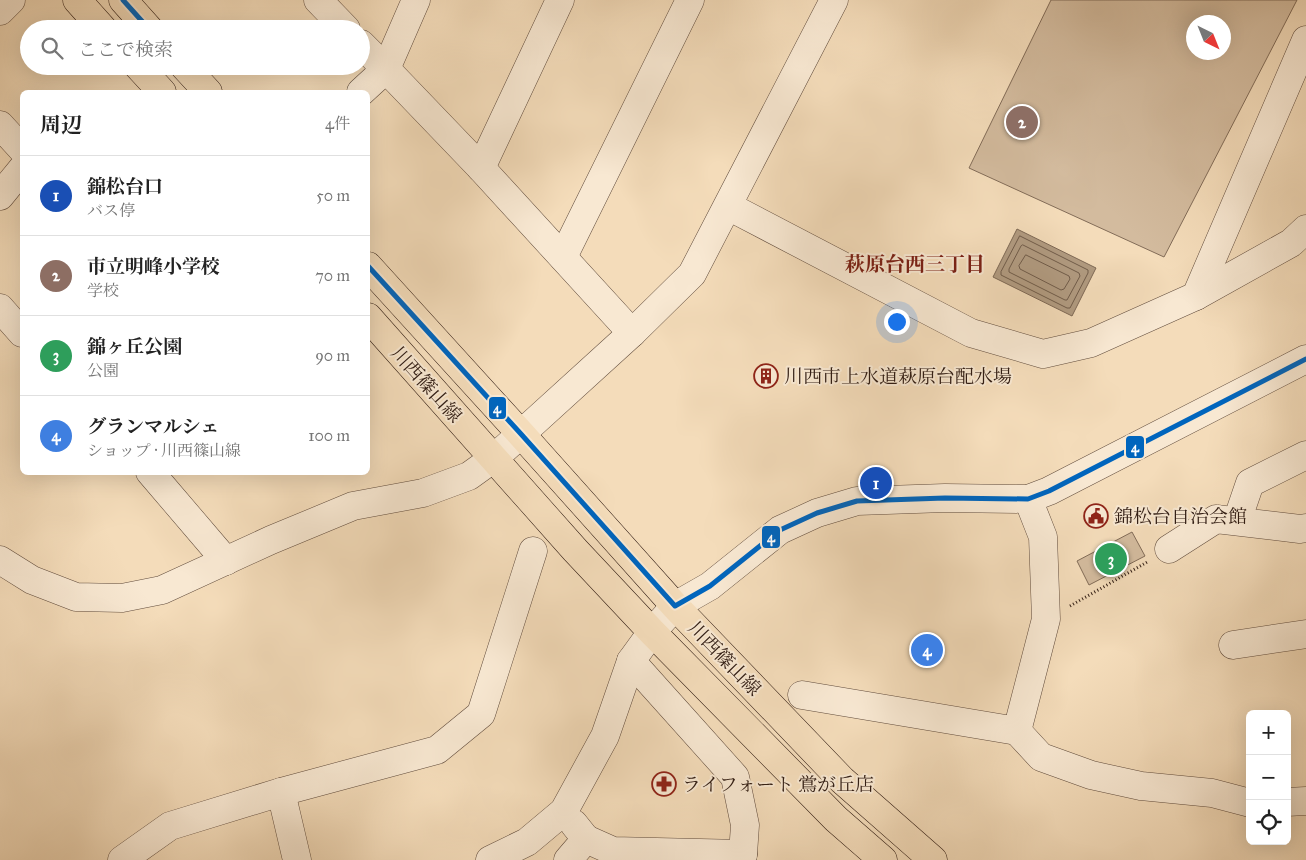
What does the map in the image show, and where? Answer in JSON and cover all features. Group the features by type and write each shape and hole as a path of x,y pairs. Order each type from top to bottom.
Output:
{"main road":[{"path":"77,0 95,20"},
{"path":"122,0 141,20"},
{"path":"146,75 160,90"},
{"path":"192,75 206,90"},
{"name":"川西篠山線","path":"370,268 675,606 842,780 933,860"},
{"name":"川西篠山線","path":"370,319 575,550 652,632 836,819 883,860"}],"street":[{"path":"0,11 11,0"},
{"path":"318,0 337,20"},
{"path":"363,90 386,69 416,0"},
{"path":"481,168 560,0"},
{"path":"562,257 690,0"},
{"path":"0,560 32,580 76,597 122,598 162,590 271,540 353,506 423,493 469,476 494,458 521,434 632,333 692,274 834,0"},
{"path":"1196,296 1306,40"},
{"path":"370,53 481,168 632,333"},
{"path":"0,125 20,147"},
{"path":"0,196 20,171"},
{"path":"728,206 971,333 1043,354 1091,344 1196,296 1290,243 1306,229"},
{"path":"0,308 20,331"},
{"path":"490,860 527,842 564,811 605,736 631,661 652,632 675,606 710,586 780,530 817,513 857,501 945,498 1028,499 1049,491 1306,359"},
{"path":"1237,521 1250,483 1306,455"},
{"path":"153,475 226,561"},
{"path":"1017,731 1046,619 1043,537 1028,499"},
{"path":"1169,549 1216,519 1300,529 1306,528"},
{"path":"122,860 170,826 280,792 437,750 480,714 533,550"},
{"path":"1233,645 1306,634"},
{"path":"564,811 586,839 613,851 743,857 745,825 735,778 631,661"},
{"path":"802,695 1017,731 1041,758 1091,775 1141,786 1212,793 1246,802"},
{"path":"280,792 297,860"},
{"path":"1291,802 1306,801"},
{"path":"568,860 586,839"}],"path":[{"path":"1046,619 1169,549"}],"shaded area":[{"path":"1051,0 1297,0 1164,257 969,168"},
{"path":"1132,532 1145,556 1089,585 1077,561"}],"water":[{"path":"1017,229 1096,268 1072,316 993,277"}],"transit line":[{"name":"4","path":"123,0 141,20"},
{"name":"4","path":"370,268 675,606 710,586 780,530 817,513 857,501 945,498 1028,499 1049,491 1306,359"}],"place":[{"name":"市立明峰小学校","path":"1022,122"},
{"name":"川西市上水道萩原台配水場","path":"766,376"},
{"name":"錦松台口","path":"876,483"},
{"name":"錦松台自治会館","path":"1096,516"},
{"name":"錦ヶ丘公園","path":"1111,559"},
{"name":"グランマルシェ","path":"927,650"},
{"name":"ライフォート 鴬が丘店","path":"664,784"}],"district":[{"name":"萩原台西三丁目","path":"915,264"}]}
